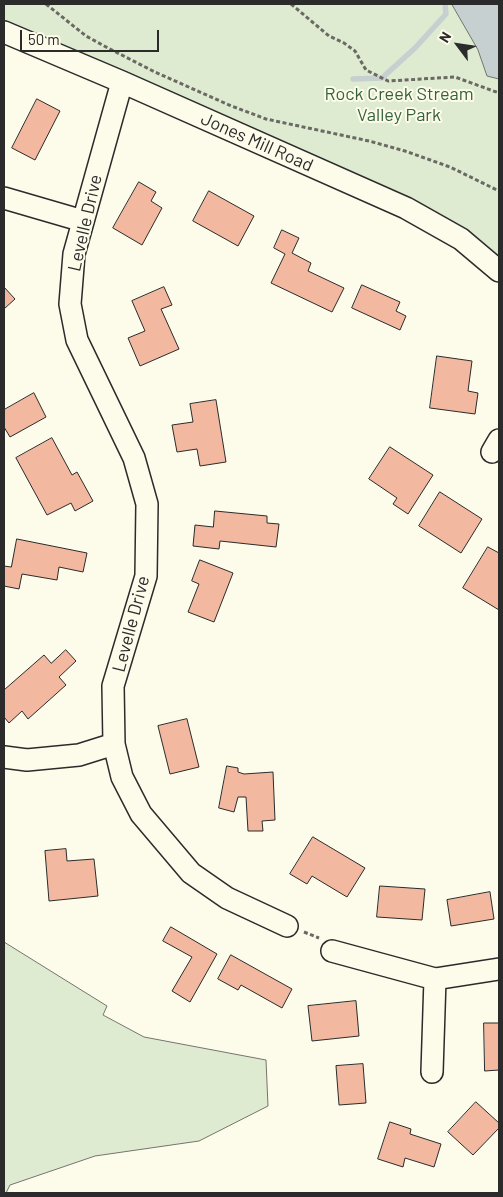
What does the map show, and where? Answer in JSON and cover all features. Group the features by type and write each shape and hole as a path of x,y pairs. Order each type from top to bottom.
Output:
{"street":[{"name":"Jones Mill Road","path":"4,32 122,82 406,208 461,239 499,271"},
{"name":"Levelle Drive","path":"122,82 74,254 70,304 77,340 134,458 147,504 146,576 113,686 114,744 122,777 141,814 191,874 227,898 287,926"},
{"path":"4,198 83,221"},
{"path":"4,757 27,760 79,755 114,744"},
{"path":"332,951 436,979 499,969"},
{"path":"432,1072 436,979"}],"path":[{"path":"46,4 86,36 154,72 229,105 266,119 369,141 405,151 450,167 499,191"},
{"path":"291,4 329,36 355,51 366,70 388,81 455,77 499,92"},
{"path":"287,926 317,936 332,951"}],"green space":[{"name":"Rock Creek Stream Valley Park","path":"4,4 499,4 499,282 458,241 4,38"},
{"path":"4,942 107,1006 103,1015 144,1037 266,1060 268,1106 199,1141 95,1156 10,1185 6,1193 4,1193"}],"shaded area":[{"path":"452,4 499,4 499,79 487,76 478,50"}],"building":[{"path":"37,99 60,111 35,160 12,148"},
{"path":"139,182 156,192 151,201 162,208 142,245 113,228"},
{"path":"209,191 254,216 238,246 193,221"},
{"path":"282,230 299,238 292,253 311,263 308,271 344,288 332,312 271,283 285,254 274,248"},
{"path":"362,285 400,302 396,311 406,316 400,330 352,308"},
{"path":"4,287 15,299 4,309"},
{"path":"164,287 172,305 161,309 179,349 140,366 128,338 145,331 132,301"},
{"path":"437,356 472,361 468,391 478,393 475,414 430,408"},
{"path":"34,393 46,417 10,437 4,427 4,410"},
{"path":"216,400 226,462 200,466 197,449 177,452 172,425 193,422 190,404"},
{"path":"52,438 72,475 77,472 93,501 75,511 71,503 47,515 16,458"},
{"path":"390,447 433,475 408,514 393,504 397,498 369,479"},
{"path":"440,492 482,519 461,553 419,526"},
{"path":"215,511 267,516 267,523 279,524 276,547 220,541 219,549 193,546 195,525 213,527"},
{"path":"17,539 87,553 83,572 59,567 57,580 22,574 19,589 4,586 4,566 11,567"},
{"path":"488,547 499,553 499,610 463,588"},
{"path":"200,560 233,573 214,622 188,612 199,584 192,581"},
{"path":"66,650 76,661 59,677 66,685 28,719 22,711 9,723 4,717 4,690 44,655 51,663"},
{"path":"187,719 199,767 170,774 158,726"},
{"path":"227,766 238,768 238,772 244,774 273,772 275,820 262,821 263,831 248,831 246,797 238,797 234,812 219,808"},
{"path":"313,837 365,868 347,897 312,876 307,884 290,874"},
{"path":"66,849 67,861 94,859 98,896 49,901 45,851"},
{"path":"380,886 425,889 422,920 377,917"},
{"path":"490,892 494,919 451,926 447,900"},
{"path":"171,927 217,954 190,1002 172,991 192,957 163,941"},
{"path":"231,955 292,989 282,1008 241,985 238,990 218,979"},
{"path":"356,1001 359,1036 312,1041 308,1006"},
{"path":"484,1023 499,1023 499,1070 485,1071"},
{"path":"363,1064 366,1103 339,1105 336,1066"},
{"path":"476,1102 499,1123 499,1128 473,1155 448,1132"},
{"path":"390,1122 411,1129 410,1134 441,1144 434,1167 405,1158 403,1167 378,1159"}],"waterway":[{"path":"353,79 382,78 415,48 446,14 445,4"}]}
